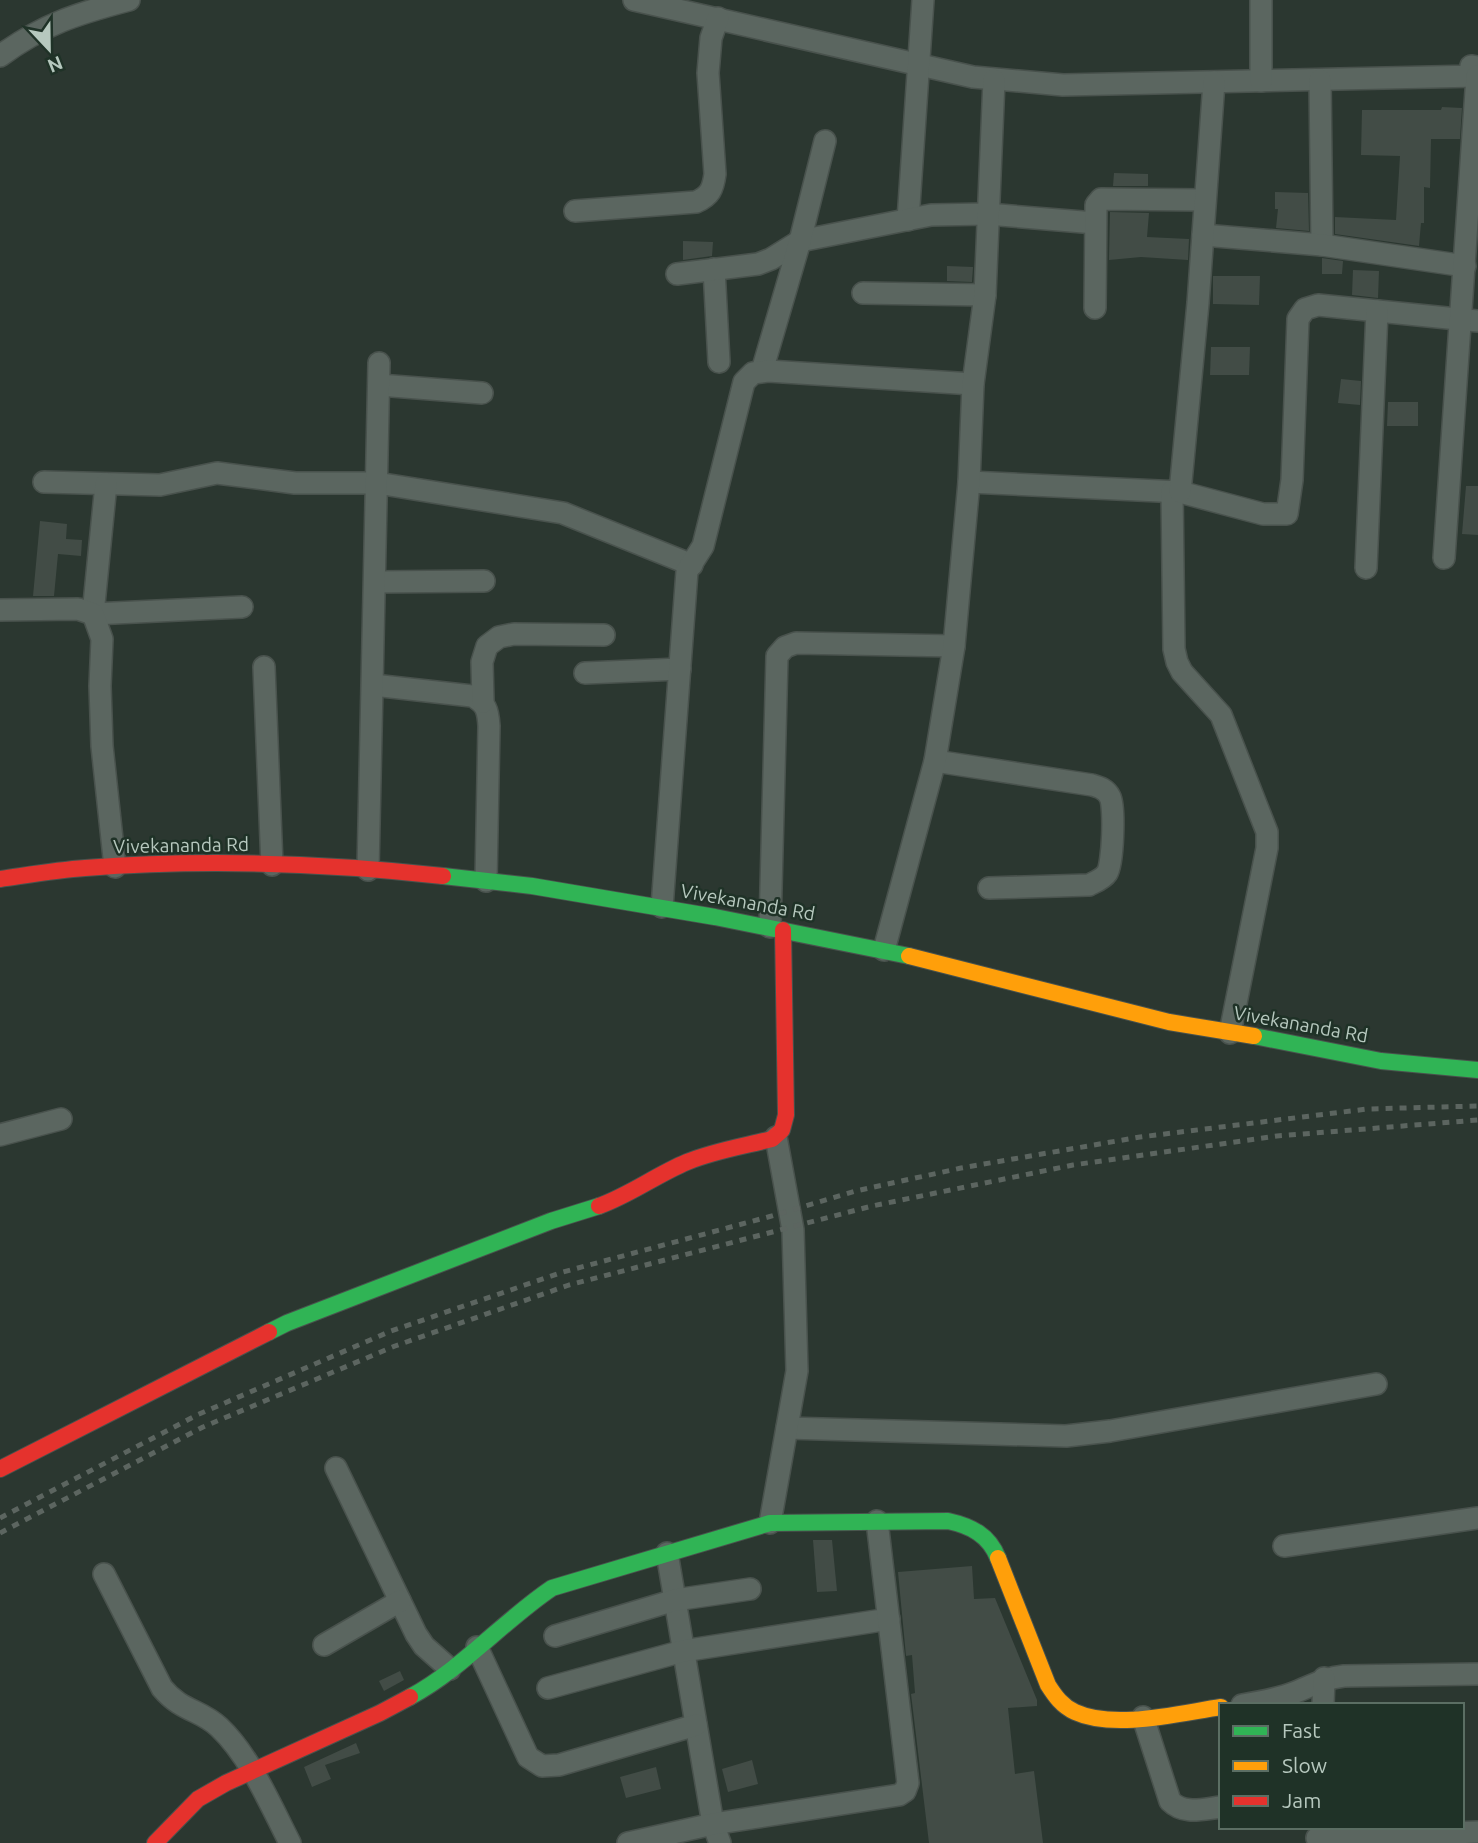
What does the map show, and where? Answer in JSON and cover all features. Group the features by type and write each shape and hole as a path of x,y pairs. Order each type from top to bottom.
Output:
{"street":[{"path":"0,56 26,37 54,23 129,0"},
{"path":"634,0 994,80 1063,85 1478,76"},
{"path":"908,220 923,0"},
{"path":"1261,0 1261,81"},
{"path":"575,211 696,202 708,197 714,186 715,174 708,56 718,18"},
{"path":"1444,558 1469,321 1465,266 1478,76 1471,66 1478,67"},
{"path":"884,950 935,761 954,646 969,482 973,384 985,295 994,80"},
{"path":"1320,80 1322,245"},
{"path":"1214,82 1203,234 1176,492 1174,649 1182,672 1221,715 1267,832 1230,1033"},
{"path":"762,372 800,241 825,141"},
{"path":"1095,308 1095,223 1096,205 1101,199 1205,200"},
{"path":"677,274 758,264 800,241 950,213 1095,223"},
{"path":"1203,234 1322,245 1465,266"},
{"path":"714,270 719,362"},
{"path":"863,293 985,295"},
{"path":"969,482 1176,492 1263,513 1287,514 1292,480 1298,319 1305,309 1318,305 1469,321"},
{"path":"1366,568 1377,311"},
{"path":"368,870 379,363"},
{"path":"662,907 687,571 703,546 744,382 753,373 762,372 973,384"},
{"path":"379,385 482,393"},
{"path":"44,482 172,484 217,473 295,483 377,483 563,513 692,565"},
{"path":"107,484 93,614 102,639 101,735 115,867"},
{"path":"375,582 484,581"},
{"path":"0,610 78,609 93,614 242,607"},
{"path":"486,881 489,726 488,712 483,702 482,662 487,646 499,637 514,634 604,635"},
{"path":"0,1469 287,1323 551,1220 622,1198 662,1173 691,1160 776,1137 785,1128 786,1115 776,928 777,656 785,647 796,643 954,646"},
{"path":"264,667 272,865"},
{"path":"585,673 680,669"},
{"path":"373,685 472,696 483,702"},
{"path":"935,761 1092,785 1110,796 1113,808 1111,859 1108,872 1099,880 1089,886 989,888"},
{"name":"Vivekananda Rd","path":"0,879 84,868 191,864 272,865 368,870 583,893 884,950 1156,1019 1313,1046 1381,1061 1478,1070"},
{"path":"0,1135 61,1119"},
{"path":"770,1523 797,1371 793,1230 776,1137"},
{"path":"787,1429 1066,1436 1110,1431 1376,1384"},
{"path":"336,1468 424,1646 450,1669"},
{"path":"1284,1546 1478,1518"},
{"path":"628,1843 716,1833 899,1795 905,1791 908,1783 877,1521"},
{"path":"155,1843 198,1799 430,1686 528,1604 552,1588 770,1523 948,1521 970,1525 985,1535 995,1550 1048,1685 1060,1703 1085,1716 1106,1718 1143,1717 1219,1707"},
{"path":"667,1553 716,1833"},
{"path":"104,1574 162,1688 173,1700 219,1727 253,1770 290,1843"},
{"path":"555,1636 675,1600 750,1589"},
{"path":"324,1645 400,1601"},
{"path":"548,1688 683,1651 889,1619"},
{"path":"477,1647 528,1757 542,1766 559,1765 696,1725"},
{"path":"1254,1703 1299,1691 1324,1678 1478,1674"},
{"path":"1323,1703 1324,1678"},
{"path":"1143,1717 1170,1801 1177,1809 1219,1807"},
{"path":"1318,1836 1478,1832"}],"building":[{"path":"1442,107 1462,108 1460,139 1431,139 1430,188 1424,187 1424,223 1421,223 1419,246 1335,234 1335,217 1396,220 1400,156 1361,155 1362,110 1441,110"},
{"path":"1114,173 1148,174 1148,186 1113,186"},
{"path":"1275,192 1308,193 1309,231 1276,228 1278,209 1275,209"},
{"path":"1110,212 1149,213 1147,237 1189,239 1188,260 1141,257 1109,260"},
{"path":"683,241 713,242 712,256 683,260"},
{"path":"1322,258 1343,261 1342,274 1322,274"},
{"path":"947,266 973,267 972,282 947,281"},
{"path":"1353,270 1379,271 1378,298 1352,295"},
{"path":"1213,276 1260,276 1259,305 1213,304"},
{"path":"1211,347 1250,347 1249,375 1210,375"},
{"path":"1341,379 1361,381 1360,405 1338,403"},
{"path":"1388,402 1418,402 1418,426 1387,426"},
{"path":"1466,486 1478,486 1478,535 1462,534"},
{"path":"40,521 67,524 66,539 82,540 81,556 58,554 54,596 33,596"},
{"path":"813,1540 832,1540 837,1591 817,1592"},
{"path":"972,1566 974,1599 995,1598 1037,1700 1037,1706 1008,1708 1015,1774 1034,1771 1043,1843 929,1843 911,1694 915,1693 912,1655 906,1656 898,1572"},
{"path":"400,1671 404,1680 384,1691 379,1681"},
{"path":"356,1743 360,1753 325,1765 331,1779 312,1787 304,1767"},
{"path":"752,1760 758,1784 728,1792 722,1769"},
{"path":"656,1767 661,1789 626,1798 620,1777"}],"railway":[{"path":"0,1518 197,1415 391,1331 563,1272 856,1191 961,1168 1140,1137 1367,1109 1478,1106"},
{"path":"0,1533 203,1427 395,1346 569,1285 872,1206 1073,1165 1277,1136 1478,1120"}],"traffic: fast":[{"path":"443,876 532,886 715,917 909,956"},
{"path":"1254,1036 1381,1061 1478,1070"},
{"path":"269,1332 551,1221 599,1206"},
{"path":"410,1697 447,1673 552,1588 770,1523 948,1521 978,1533 990,1543 998,1558"}],"traffic: slow":[{"path":"909,956 1169,1022 1254,1036"},
{"path":"998,1558 1048,1685 1070,1710 1108,1720 1128,1720 1219,1707"}],"traffic: jam":[{"path":"0,879 85,868 219,863 309,865 443,876"},
{"path":"599,1206 687,1162 772,1139 782,1130 786,1115 783,930"},
{"path":"0,1469 269,1332"},
{"path":"155,1843 198,1799 226,1783 410,1697"}]}
